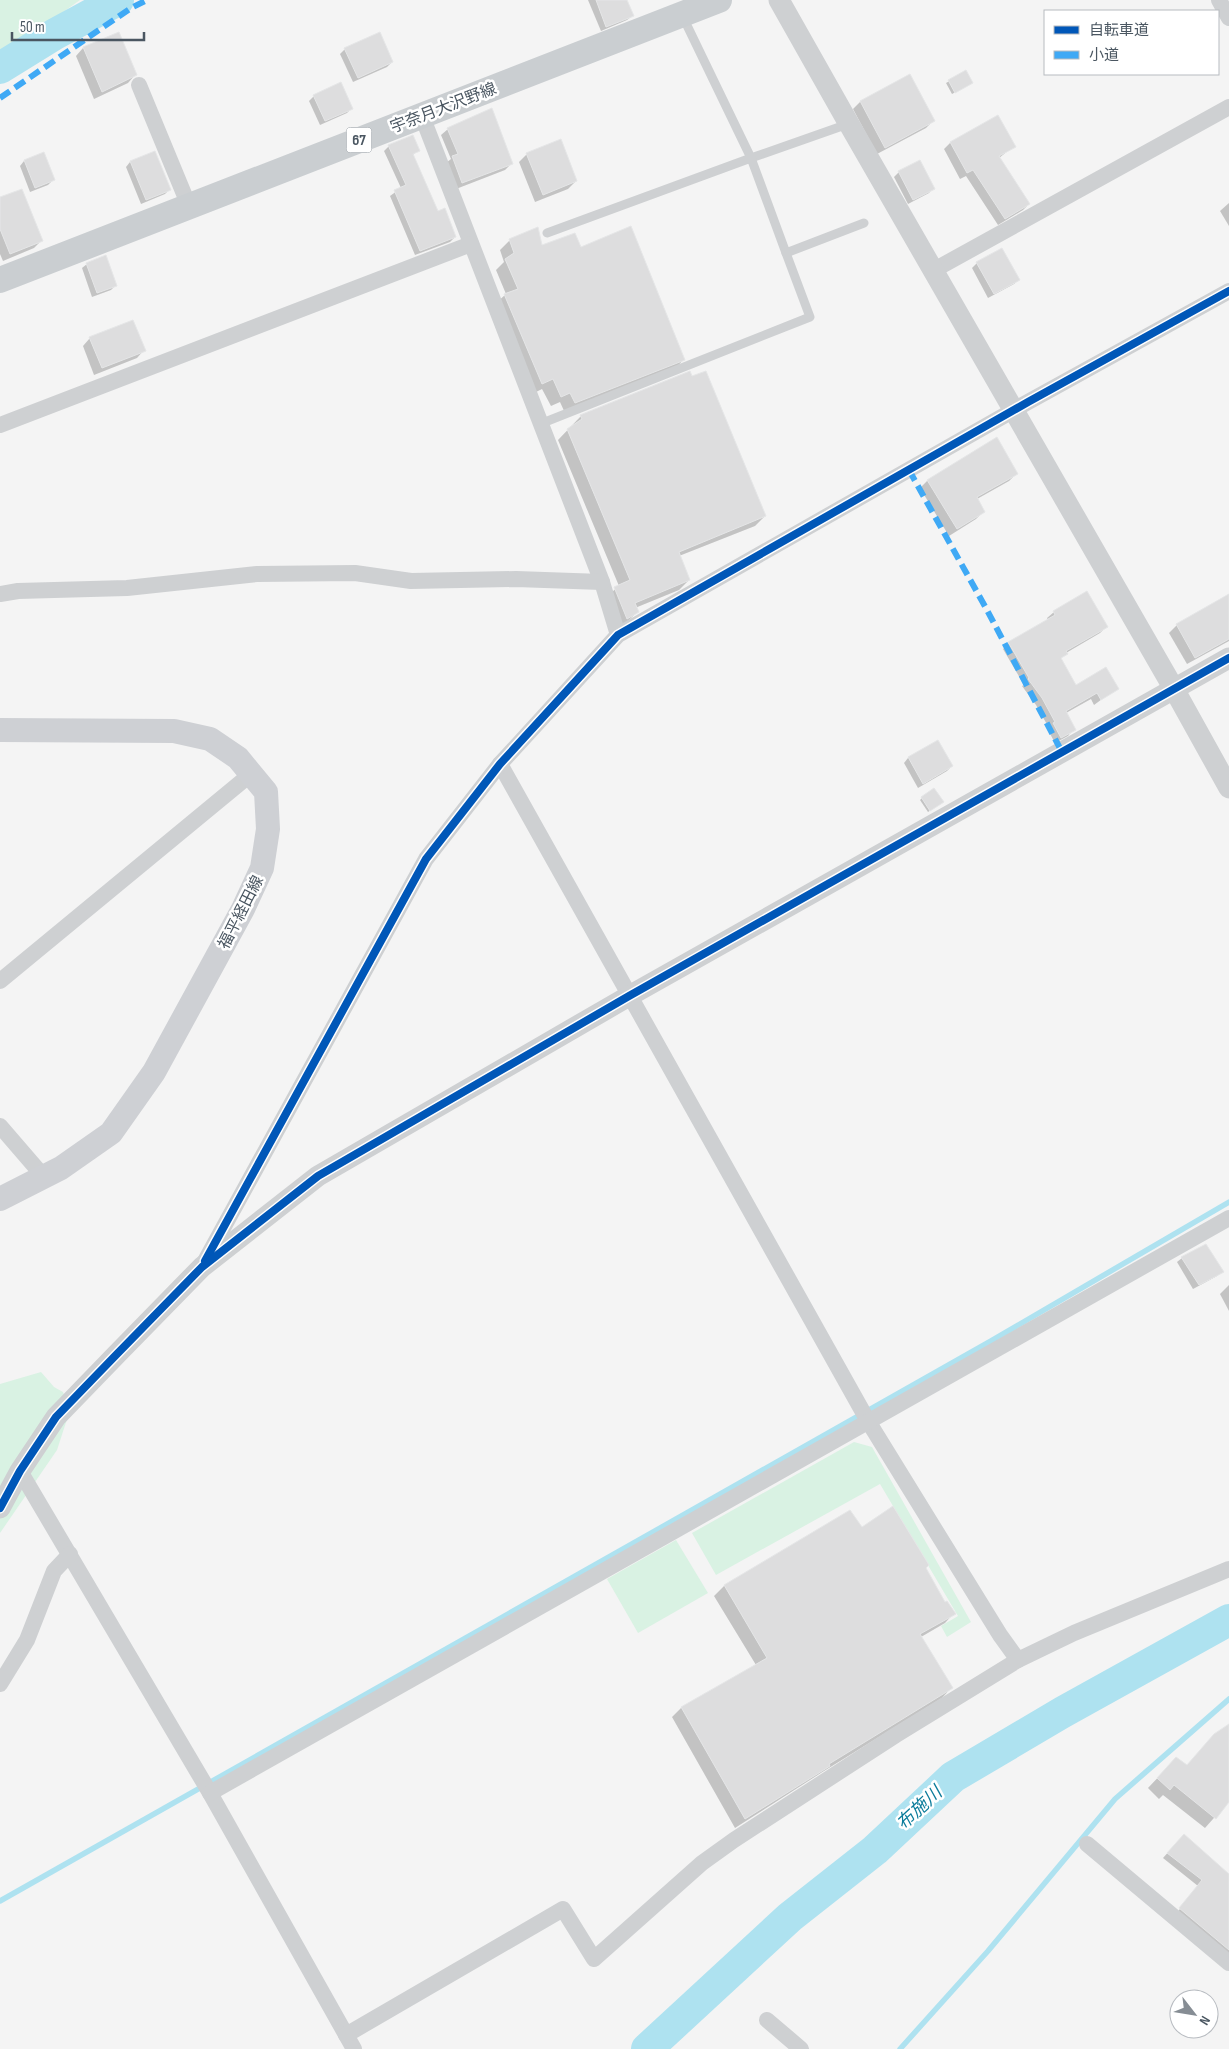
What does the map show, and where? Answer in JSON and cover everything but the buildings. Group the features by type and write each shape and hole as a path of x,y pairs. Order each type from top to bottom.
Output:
{"main road":[{"name":"宇奈月大沢野線","path":"0,280 719,0"},
{"name":"福平経田線","path":"0,730 174,731 210,739 238,758 266,792 268,829 262,868 243,909 154,1072 111,1133 61,1168 0,1198"}],"street":[{"path":"779,0 848,124 934,270 1229,788"},
{"path":"1219,0 1229,18"},
{"path":"139,85 189,206"},
{"path":"934,270 1229,108"},
{"path":"422,116 602,582 618,635"},
{"path":"0,425 471,244"},
{"path":"202,1267 426,859 500,764 618,635 1229,291"},
{"path":"0,594 18,591 127,588 257,574 355,573 411,581 516,578 602,582"},
{"path":"0,1508 20,1471 56,1417 202,1267 318,1176 629,996 1229,658"},
{"path":"500,764 868,1421 1000,1635 1018,1660"},
{"path":"0,980 251,774"},
{"path":"0,1126 44,1177"},
{"path":"210,1792 1229,1218"},
{"path":"20,1471 210,1792 350,2042 563,1909 594,1959 702,1863 734,1840 896,1735 1018,1660 1074,1633 1229,1569"},
{"path":"0,1684 27,1640 54,1571 70,1554"},
{"path":"1086,1844 1229,1963"},
{"path":"767,2020 802,2049"}],"lane":[{"path":"540,424 810,317 751,158 682,14"},
{"path":"547,233 848,124"},
{"path":"786,253 864,223"}],"green space":[{"path":"0,0 80,0 0,57"},
{"path":"41,1372 54,1387 63,1392 70,1410 57,1450 0,1533 0,1384"},
{"path":"854,1442 872,1447 971,1622 947,1637 941,1626 958,1616 880,1484 716,1575 692,1533"},
{"path":"676,1540 708,1593 638,1633 607,1579"}],"waterway":[{"path":"0,68 55,34 118,0"},
{"path":"0,1901 991,1341 1229,1202"},
{"name":"布施川","path":"647,2049 790,1917 875,1850 953,1777 1063,1712 1229,1620"},
{"path":"900,2049 988,1951 1115,1799 1229,1699"}],"marked path":[{"path":"0,98 131,8 147,0"},
{"path":"909,470 987,610 1062,752"}],"cycle path":[{"path":"205,1261 426,859 500,764 618,635 1028,402 1229,291"},
{"path":"0,1508 20,1471 56,1417 202,1267 318,1176 629,996 1229,658"}]}
